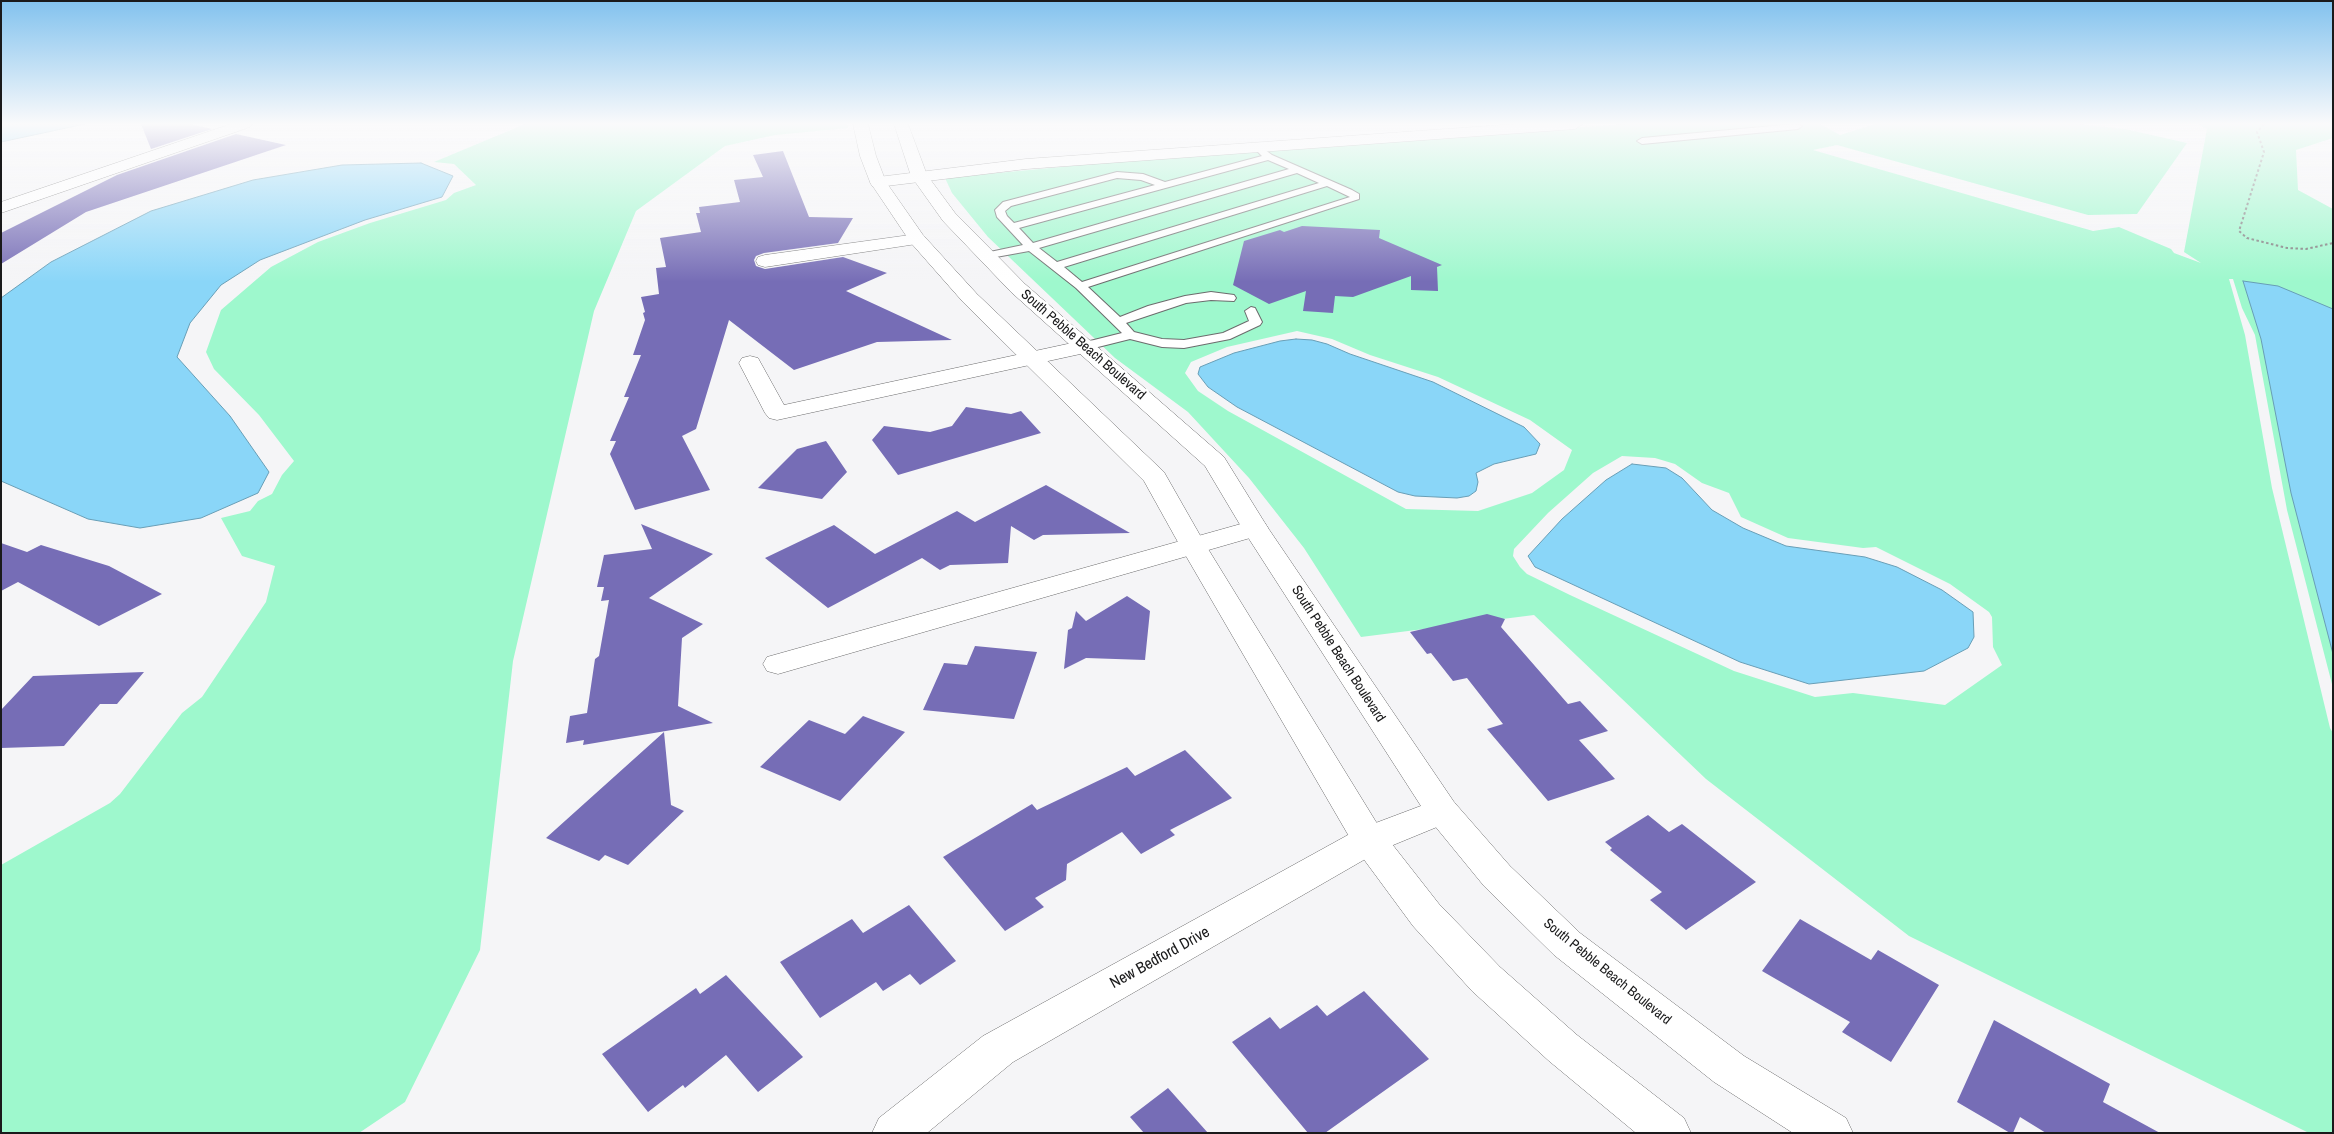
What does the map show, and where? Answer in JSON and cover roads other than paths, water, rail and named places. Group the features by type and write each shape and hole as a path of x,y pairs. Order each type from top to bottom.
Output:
{"street":[{"path":"1,208 86,177"},
{"path":"876,177 916,239 970,298 1155,477 1192,544 1369,840 1426,915 1486,979 1563,1048 1669,1133"},
{"path":"878,182 913,177"},
{"name":"South Pebble Beach Boulevard","path":"920,177 949,217 1018,288 1086,346 1215,462 1255,528 1442,811 1497,876 1568,944 1729,1069 1831,1133"},
{"path":"765,261 916,239"},
{"path":"750,362 777,413 1086,346"},
{"path":"778,664 1192,544 1255,528"},
{"name":"New Bedford Drive","path":"894,1133 998,1049 1369,840 1442,811"}],"lane":[{"path":"1110,177 1007,204 1000,210 1002,217 1031,246 1080,286 1130,335"},
{"path":"1142,177 1164,185"},
{"path":"1012,227 1188,177"},
{"path":"985,256 1031,246 1274,177"},
{"path":"1080,286 1354,199 1355,196 1314,177"},
{"path":"1056,266 1328,183"},
{"path":"1118,322 1152,309 1185,300 1211,296 1230,298"},
{"path":"1086,346 1130,335 1162,344 1184,344 1218,338 1256,322 1251,310"}],"water":[{"path":"271,177 453,177 442,197 365,220 260,260 221,285 190,323 177,357 230,416 269,472 258,493 201,518 140,528 88,519 1,481 1,298 51,262 151,211 253,180"},
{"path":"2243,281 2278,286 2333,309 2333,654 2291,493 2261,339"},
{"path":"1312,340 1327,344 1350,354 1433,382 1524,427 1540,444 1536,454 1494,464 1476,473 1478,482 1476,491 1469,496 1457,498 1415,496 1398,492 1237,407 1208,387 1198,374 1200,367 1234,353 1280,341"},
{"path":"1632,464 1666,468 1682,478 1712,510 1743,528 1786,546 1865,557 1897,567 1942,590 1973,612 1974,637 1968,648 1924,671 1809,684 1740,662 1535,567 1528,556 1562,519 1606,480"}]}
